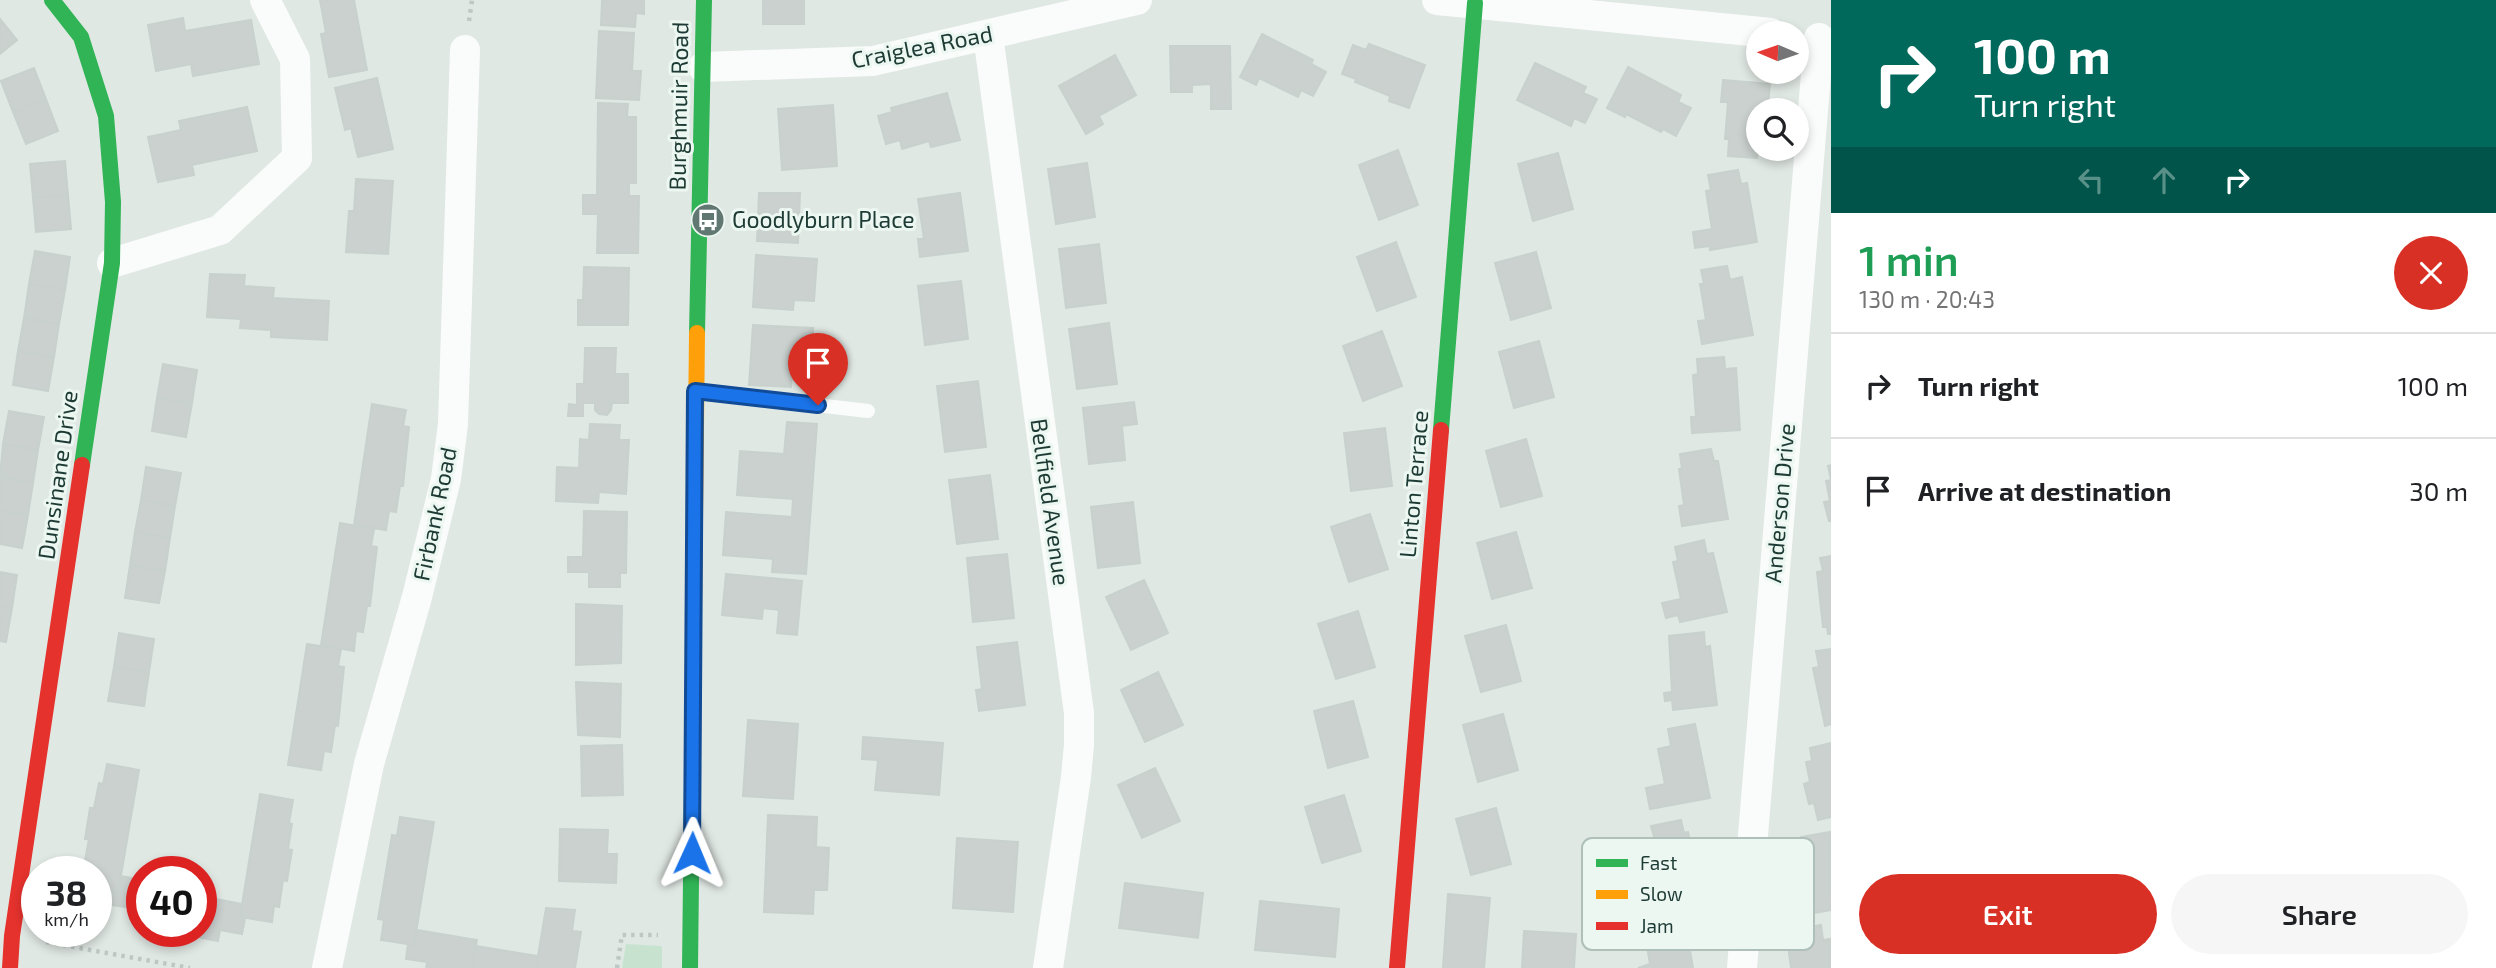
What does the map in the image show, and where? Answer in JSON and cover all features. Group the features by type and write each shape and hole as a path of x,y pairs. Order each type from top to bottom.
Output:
{"street":[{"name":"Dunsinane Drive","path":"10,968 12,936 111,264 113,201 106,116 81,37 52,0"},
{"path":"111,264 220,230 297,158 295,59 265,0"},
{"name":"Burghmuir Road","path":"690,968 695,391 704,0"},
{"name":"Craiglea Road","path":"703,67 873,61 1137,0"},
{"path":"1437,0 1746,30"},
{"name":"Linton Terrace","path":"1397,968 1475,3"},
{"name":"Bellfield Avenue","path":"988,35 1079,713 1076,777 1048,968"},
{"name":"Anderson Drive","path":"1752,838 1816,38"},
{"name":"Firbank Road","path":"327,968 369,764 417,597 446,480 453,424 466,50"},
{"name":"Anderson Drive","path":"1742,968 1743,950"}],"lane":[{"path":"695,391 867,411"}],"path":[{"path":"617,968 622,935 691,935"},
{"path":"12,936 190,968"}],"green space":[{"path":"626,944 662,946 662,968 622,968"}],"building":[{"path":"320,0 354,0 367,70 329,77 321,34 326,33"},
{"path":"602,0 644,0 644,14 636,13 635,27 601,25"},
{"path":"763,0 804,0 804,24 763,24"},
{"path":"183,18 185,31 251,20 259,64 193,76 191,64 156,71 148,25"},
{"path":"0,19 17,40 0,54"},
{"path":"599,31 634,33 632,71 641,71 639,100 596,98"},
{"path":"1262,34 1313,60 1311,64 1326,72 1313,96 1301,90 1298,97 1259,78 1256,85 1240,77"},
{"path":"1369,44 1425,65 1409,108 1389,101 1390,96 1342,74 1353,45 1366,50"},
{"path":"1170,46 1230,46 1231,109 1211,109 1211,84 1192,85 1192,92 1171,92"},
{"path":"1115,55 1136,95 1099,116 1103,124 1086,134 1059,86"},
{"path":"1535,63 1586,87 1583,93 1597,99 1585,123 1574,118 1571,126 1517,100"},
{"path":"1628,67 1681,95 1678,102 1691,108 1676,136 1607,108"},
{"path":"34,68 46,99 13,112 1,81"},
{"path":"377,78 393,149 358,157 351,128 345,130 335,88"},
{"path":"1723,80 1770,84 1769,98 1746,98 1746,157 1728,156 1729,139 1725,139 1728,102 1721,102"},
{"path":"947,93 960,140 931,147 929,141 902,149 900,140 886,144 878,116 892,112 891,108"},
{"path":"46,99 58,131 26,144 13,112"},
{"path":"598,103 628,104 627,117 636,117 636,183 629,183 629,196 639,196 638,253 597,253 598,214 583,214 583,195 597,195"},
{"path":"833,105 837,166 782,170 778,109"},
{"path":"247,107 257,151 192,165 194,175 158,182 148,137 181,130 179,121"},
{"path":"1398,150 1418,205 1379,220 1359,165"},
{"path":"1558,153 1573,209 1533,221 1518,164"},
{"path":"65,161 68,195 33,198 30,164"},
{"path":"1087,163 1095,217 1056,224 1048,169"},
{"path":"1738,170 1741,184 1747,183 1757,242 1710,250 1710,246 1695,248 1693,232 1712,229 1706,191 1711,190 1708,175"},
{"path":"356,179 393,181 388,254 346,252 349,211 354,211"},
{"path":"759,193 800,193 798,243 757,241"},
{"path":"960,193 968,251 920,257 918,239 924,239 918,199"},
{"path":"68,195 71,229 36,232 33,198"},
{"path":"1396,242 1416,297 1377,311 1357,257"},
{"path":"1099,244 1106,303 1066,308 1059,249"},
{"path":"35,251 70,257 65,290 29,284"},
{"path":"1536,252 1551,308 1511,320 1495,263"},
{"path":"756,255 817,259 814,301 794,300 793,310 753,307"},
{"path":"1727,266 1730,280 1742,277 1753,335 1702,344 1698,321 1706,320 1700,284 1704,284 1701,270"},
{"path":"584,267 629,268 628,325 578,325 578,300 583,300"},
{"path":"210,274 245,275 244,286 274,288 273,298 329,301 327,340 271,337 271,330 240,328 241,319 207,317"},
{"path":"961,281 968,339 925,345 918,286"},
{"path":"29,284 65,290 59,324 24,318"},
{"path":"24,318 59,324 54,357 18,351"},
{"path":"1109,323 1117,384 1077,389 1069,329"},
{"path":"753,325 813,328 812,354 793,353 791,387 749,385"},
{"path":"1382,331 1402,386 1363,401 1343,346"},
{"path":"1539,341 1554,397 1514,408 1499,352"},
{"path":"585,348 616,348 615,374 628,374 628,403 612,403 607,415 599,414 595,410 595,403 583,403 583,416 568,416 569,404 577,405 577,384 584,384"},
{"path":"18,351 54,357 48,391 13,385"},
{"path":"1724,357 1725,369 1736,368 1740,430 1692,433 1691,417 1696,417 1693,375 1698,374 1697,359"},
{"path":"163,364 197,370 192,403 157,398"},
{"path":"978,381 986,447 945,452 937,386"},
{"path":"157,398 192,403 186,437 152,431"},
{"path":"1134,402 1137,424 1122,426 1125,460 1089,464 1083,408"},
{"path":"372,404 406,410 403,426 409,427 403,486 400,486 396,512 389,511 386,530 354,525"},
{"path":"9,411 44,417 38,450 3,444"},
{"path":"787,422 817,424 806,574 772,572 773,559 723,555 726,512 792,517 793,499 737,495 740,451 784,454"},
{"path":"590,424 620,425 619,440 629,440 626,494 599,492 598,503 556,501 557,467 579,468 580,439 589,440"},
{"path":"1385,428 1392,486 1351,491 1344,433"},
{"path":"1526,439 1542,496 1501,507 1486,451"},
{"path":"3,444 38,450 33,483 0,477"},
{"path":"1711,449 1714,461 1718,461 1728,519 1682,526 1679,506 1684,505 1679,469 1682,469 1680,454"},
{"path":"146,467 181,473 175,506 141,500"},
{"path":"990,475 998,539 957,544 949,480"},
{"path":"0,477 33,483 28,515 0,511"},
{"path":"1831,480 1831,521 1829,521 1824,502 1830,501 1826,481"},
{"path":"141,500 175,506 170,538 135,532"},
{"path":"1133,502 1140,563 1098,568 1091,507"},
{"path":"0,511 28,515 22,548 0,544"},
{"path":"584,511 627,512 626,573 620,573 620,587 589,587 589,572 568,572 568,557 583,557"},
{"path":"1370,514 1388,569 1349,582 1331,527"},
{"path":"340,523 374,529 371,546 377,547 370,606 367,606 363,632 356,631 354,651 321,645"},
{"path":"135,532 170,538 165,571 130,565"},
{"path":"1516,532 1532,588 1492,599 1477,543"},
{"path":"1704,540 1707,554 1713,553 1727,612 1680,622 1678,615 1666,618 1662,603 1681,599 1673,562 1678,561 1675,547"},
{"path":"1007,554 1014,618 973,622 967,558"},
{"path":"1831,556 1831,634 1828,634 1827,627 1823,627 1817,572 1823,571 1820,558"},
{"path":"130,565 165,571 159,603 125,598"},
{"path":"0,572 17,575 12,608 0,607"},
{"path":"726,574 802,581 797,635 777,633 779,610 763,608 762,619 722,615"},
{"path":"1144,580 1168,633 1131,650 1106,597"},
{"path":"576,604 622,606 621,663 576,665"},
{"path":"0,607 12,608 6,642 0,641"},
{"path":"1358,611 1375,667 1336,679 1318,624"},
{"path":"1506,625 1521,681 1481,692 1465,636"},
{"path":"1704,632 1705,647 1710,646 1717,705 1673,710 1672,700 1665,701 1664,693 1672,692 1669,636"},
{"path":"119,633 154,639 149,672 114,667"},
{"path":"1017,642 1025,705 979,711 976,690 982,689 977,647"},
{"path":"307,644 341,649 338,666 344,667 338,726 335,725 331,752 324,751 321,770 288,765"},
{"path":"1831,649 1831,724 1825,726 1813,668 1819,667 1816,651"},
{"path":"114,667 149,672 144,706 108,701"},
{"path":"1158,672 1183,725 1145,742 1121,690"},
{"path":"576,682 621,684 620,737 578,735"},
{"path":"1353,701 1368,757 1328,768 1314,711"},
{"path":"1503,714 1518,770 1478,782 1463,725"},
{"path":"748,720 798,724 793,799 743,796"},
{"path":"1695,724 1710,798 1650,809 1646,788 1665,784 1658,749 1671,746 1668,729"},
{"path":"863,737 943,743 939,795 875,790 878,760 862,759"},
{"path":"1831,743 1831,817 1818,820 1814,803 1809,804 1804,784 1810,782 1806,762 1812,761 1810,748"},
{"path":"622,745 623,795 582,796 581,746"},
{"path":"107,764 139,770 118,893 112,892 112,856 86,856 89,839 85,839 90,808 94,808 99,783 103,784"},
{"path":"1155,768 1180,821 1142,838 1118,785"},
{"path":"260,794 293,800 288,849 292,850 287,881 283,880 279,907 274,906 272,922 240,917"},
{"path":"1344,795 1361,851 1322,863 1305,807"},
{"path":"1496,808 1511,864 1471,875 1456,819"},
{"path":"768,815 817,817 816,847 829,848 827,890 814,890 813,914 764,912"},
{"path":"400,817 434,822 414,945 381,940 384,920 378,919 392,835 397,836"},
{"path":"1681,820 1684,833 1688,832 1689,838 1654,838 1651,826"},
{"path":"560,829 608,830 607,854 617,854 616,883 559,881"},
{"path":"1830,832 1831,910 1814,913 1814,838 1801,837"},
{"path":"957,838 1018,842 1013,912 953,908"},
{"path":"121,876 126,877 126,907 112,905 113,892 118,893"},
{"path":"1125,883 1203,893 1198,938 1119,928"},
{"path":"1448,894 1490,898 1484,968 1443,968"},
{"path":"217,899 242,904 240,917 245,918 242,934 220,930 218,941"},
{"path":"1260,901 1339,909 1335,957 1255,950"},
{"path":"546,908 575,910 572,931 581,932 575,968 536,968"},
{"path":"1821,925 1823,940 1830,939 1831,968 1791,968 1789,950 1814,950 1814,926"},
{"path":"417,930 477,940 472,968 426,968 427,962 406,959 408,944 414,945"},
{"path":"1524,931 1576,934 1574,968 1522,968"},
{"path":"476,946 538,956 536,968 472,968"},
{"path":"1648,950 1690,950 1693,968 1638,968 1650,964"}],"traffic: fast":[{"path":"52,0 81,37 106,116 113,202 112,263 82,465"},
{"path":"697,333 704,0"},
{"path":"1441,430 1475,3"},
{"path":"690,968 694,612"}],"traffic: slow":[{"path":"694,612 697,333"}],"traffic: jam":[{"path":"1397,968 1441,430"},
{"path":"10,968 12,936 82,465"}],"place":[{"name":"Goodlyburn Place","path":"708,220"}],"route":[{"path":"692,853 695,391 818,405"}]}
